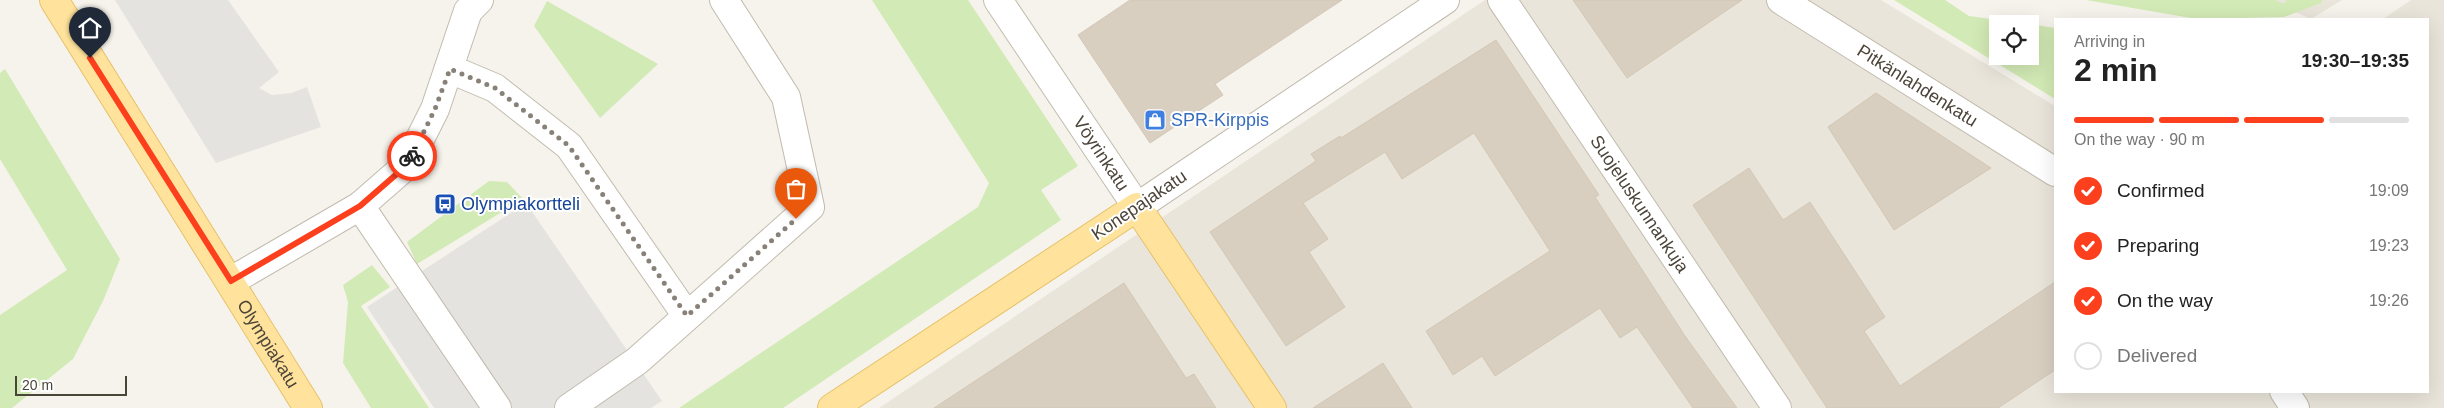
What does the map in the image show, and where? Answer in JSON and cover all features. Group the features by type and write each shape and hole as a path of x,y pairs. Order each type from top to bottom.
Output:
{"main road":[{"name":"Olympiakatu","path":"54,0 231,281 308,408"},
{"name":"Konepajakatu","path":"832,408 1137,207"},
{"name":"Vöyrinkatu","path":"1137,207 1272,408"}],"street":[{"path":"231,281 360,206 407,165 435,109 468,11 479,0"},
{"path":"569,408 637,361 810,207 786,97 724,0"},
{"name":"Vöyrinkatu","path":"998,0 1137,207"},
{"name":"Konepajakatu","path":"1137,207 1445,0"},
{"name":"Suojeluskunnankuja","path":"1502,0 1777,408"},
{"name":"Pitkänlahdenkatu","path":"1781,0 2054,171"},
{"path":"450,69 495,88 569,146 687,316"},
{"path":"360,206 497,408"},
{"path":"2285,393 2295,408"}],"shaded area":[{"path":"115,0 228,0 279,72 259,88 272,95 291,93 307,87 321,127 216,163"},
{"path":"1485,0 1881,0 2054,105 2054,393 2429,393 2429,18 2384,18 2411,0 2444,0 2444,408 879,408"},
{"path":"2267,0 2342,0 2313,18"},
{"path":"526,203 662,401 651,408 434,408 367,307"}],"green space":[{"path":"872,0 968,0 1078,166 1041,190 1061,220 783,408 679,408 978,207 989,183"},
{"path":"1894,0 1945,0 1969,16 1989,19 1989,58"},
{"path":"2086,0 2275,0 2284,4 2287,0 2322,0 2321,3 2284,17 2191,18"},
{"path":"547,1 658,64 600,118 534,26"},
{"path":"2039,25 2054,28 2054,98 2000,65 2039,65"},
{"path":"5,69 120,259 103,301 73,359 12,408 0,408 0,315 67,270 0,159 0,73"},
{"path":"489,181 507,182 523,199 417,264 407,242"},
{"path":"372,265 390,287 361,306 429,408 371,408 343,363 348,302 343,285"}],"building":[{"path":"1130,0 1342,0 1215,84 1223,95 1150,143 1078,35"},
{"path":"1573,0 1742,0 1627,78"},
{"path":"1496,40 1599,195 1595,197 1685,336 1737,408 1693,408 1637,327 1620,338 1600,308 1495,376 1482,356 1453,375 1426,331 1550,251 1474,133 1402,179 1385,152 1303,203 1328,239 1309,252 1345,307 1286,346 1210,232 1316,161 1311,154 1340,136 1341,138"},
{"path":"1876,93 1991,168 1894,230 1828,127"},
{"path":"1749,168 1783,220 1810,202 1885,317 1864,331 1900,386 2054,283 2054,371 1998,408 1827,408 1693,205"},
{"path":"1124,283 1186,378 1194,374 1216,408 934,408"},
{"path":"1383,363 1412,408 1313,408"}],"way so far":[{"path":"412,156 435,109 450,69 495,88 569,146 687,316 796,219"}],"place":[{"name":"SPR-Kirppis","path":"1155,120"},
{"name":"Olympiakortteli","path":"445,204"}],"route":[{"path":"90,58 231,281 360,206 407,165 412,156"}]}
